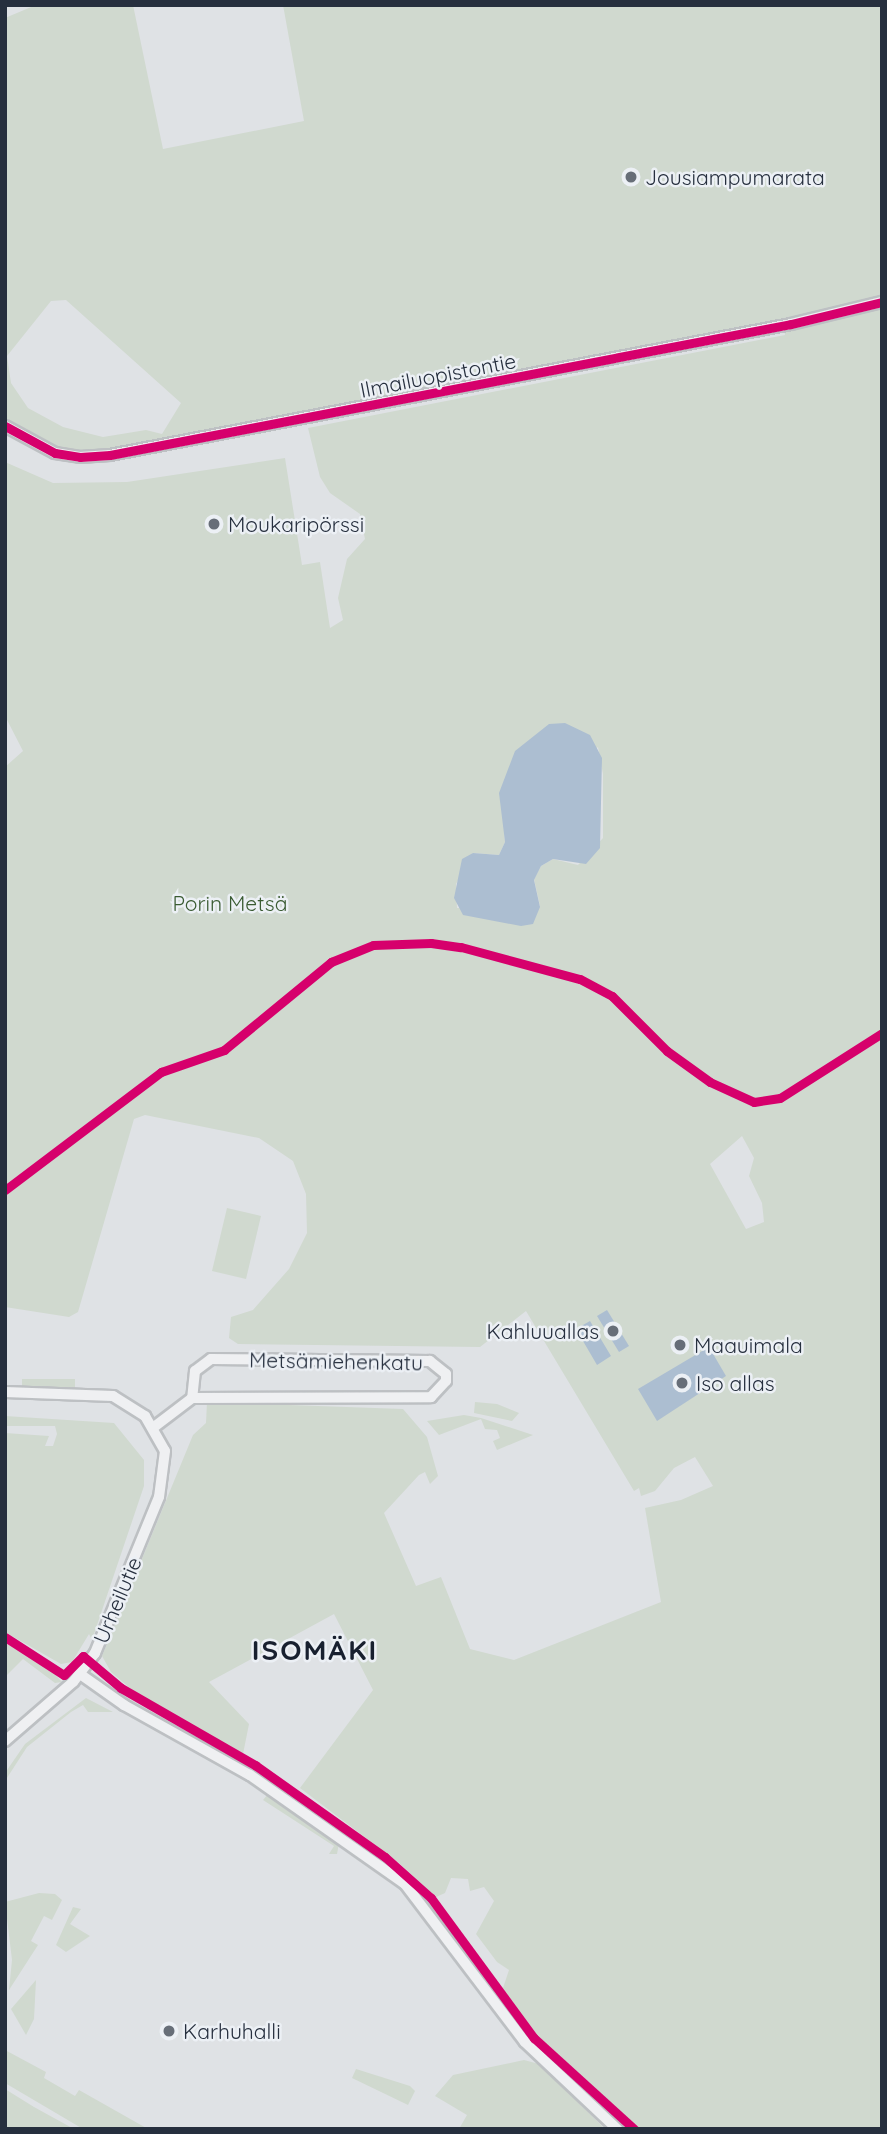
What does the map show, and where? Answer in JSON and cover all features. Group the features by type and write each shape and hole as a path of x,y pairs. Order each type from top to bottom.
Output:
{"street":[{"name":"Ilmailuopistontie","path":"5,426 55,453 80,457 110,455 791,324 882,302"},
{"name":"Metsämiehenkatu","path":"211,1359 430,1361 446,1374 446,1381 431,1397 192,1398 195,1371 211,1359"},
{"path":"5,1392 113,1396 132,1405 155,1427 192,1398"},
{"name":"Urheilutie","path":"5,1741 80,1674 106,1632 162,1488 165,1451 155,1427"},
{"path":"80,1674 124,1705 250,1775 405,1884 526,2042 617,2129"}],"green space":[{"name":"Porin Metsä","path":"36,5 133,5 163,149 304,121 283,5 882,5 882,2129 639,2129 541,2040 502,1991 509,1970 497,1962 476,1934 494,1901 484,1887 470,1891 468,1879 451,1878 445,1893 436,1897 399,1863 300,1788 373,1690 334,1614 209,1682 249,1724 243,1754 137,1694 111,1672 102,1656 193,1435 206,1423 207,1402 403,1409 427,1437 438,1476 430,1484 425,1472 419,1475 384,1513 416,1586 441,1577 470,1649 514,1660 661,1602 645,1508 681,1500 713,1486 695,1457 674,1468 655,1491 641,1496 639,1488 634,1491 526,1311 480,1347 238,1344 229,1338 231,1317 253,1310 289,1269 307,1233 306,1194 293,1161 259,1138 145,1115 134,1119 78,1312 69,1317 5,1307 5,767 23,751 5,716 5,462 53,483 127,482 285,458 302,565 320,562 330,628 343,620 338,598 347,559 365,539 360,514 330,493 320,477 308,428 785,335 784,326 107,455 55,453 5,426 5,18","holes":["66,300 181,403 162,434 146,430 103,437 63,427 28,408 11,383 7,356 51,301","598,747 603,774 603,838 578,865 553,859 541,866 534,879 540,906 457,908 456,884 473,853 499,855 505,842 504,832","742,1136 754,1158 749,1176 762,1203 764,1222 746,1229 710,1164"]},
{"path":"227,1208 261,1216 246,1279 212,1271"},
{"path":"22,1379 75,1379 75,1389 22,1388"},
{"path":"475,1402 497,1404 519,1413 512,1421 474,1413"},
{"path":"464,1415 481,1418 533,1435 497,1450 493,1441 500,1438 497,1430 485,1429 481,1419 439,1435 427,1421"},
{"path":"5,1416 114,1423 144,1460 144,1486 94,1634 91,1638 89,1634 72,1662 61,1664 5,1632 5,1433 49,1436 45,1446 53,1446 57,1434 55,1426 5,1426"},
{"path":"5,1641 47,1666 62,1682 55,1683 23,1659 5,1677"},
{"path":"86,1698 113,1712 88,1712 83,1705 71,1712 27,1747 5,1781 5,1773 25,1744"},
{"path":"268,1794 339,1843 337,1854 329,1854 334,1846 263,1800"},
{"path":"39,1893 55,1894 62,1900 52,1920 44,1916 31,1941 38,1945 9,1990 12,1960 5,1902"},
{"path":"73,1907 81,1909 70,1924 90,1936 66,1952 56,1945"},
{"path":"36,1980 34,2019 26,2035 11,2009"},
{"path":"5,2050 46,2072 44,2078 75,2096 79,2090 148,2129 83,2129 5,2083"},
{"path":"524,2060 539,2064 605,2129 459,2129 467,2115 435,2096 453,2075"},
{"path":"356,2069 410,2086 415,2091 408,2105 352,2078"},
{"path":"5,2089 34,2107 74,2129 5,2129"}],"water":[{"path":"565,723 590,735 602,758 600,848 586,864 553,859 541,866 534,880 540,907 533,924 521,926 463,915 454,898 462,859 473,853 499,855 505,842 499,793 515,751 549,724"},
{"name":"Kahluuallas","path":"607,1310 629,1346 619,1352 597,1316"},
{"path":"590,1321 611,1356 597,1365 576,1329"},
{"name":"Iso allas","path":"709,1347 726,1376 657,1421 638,1389"}],"cycle path":[{"path":"5,426 55,453 80,457 110,455 791,324 882,302"},
{"path":"5,1190 161,1072 224,1050 331,962 373,945 431,943 461,947 580,979 612,996 667,1051 710,1082 754,1102 780,1098 882,1033"},
{"path":"5,1637 64,1675 83,1656 121,1688 255,1765 385,1857 431,1898 534,2038 634,2129"}],"place":[{"name":"Jousiampumarata","path":"631,177"},
{"name":"Moukaripörssi","path":"214,524"},
{"name":"Kahluuallas","path":"613,1331"},
{"name":"Maauimala","path":"680,1345"},
{"name":"Iso allas","path":"682,1383"},
{"name":"Karhuhalli","path":"169,2031"}],"district":[{"name":"ISOMÄKI","path":"315,1650"}]}
